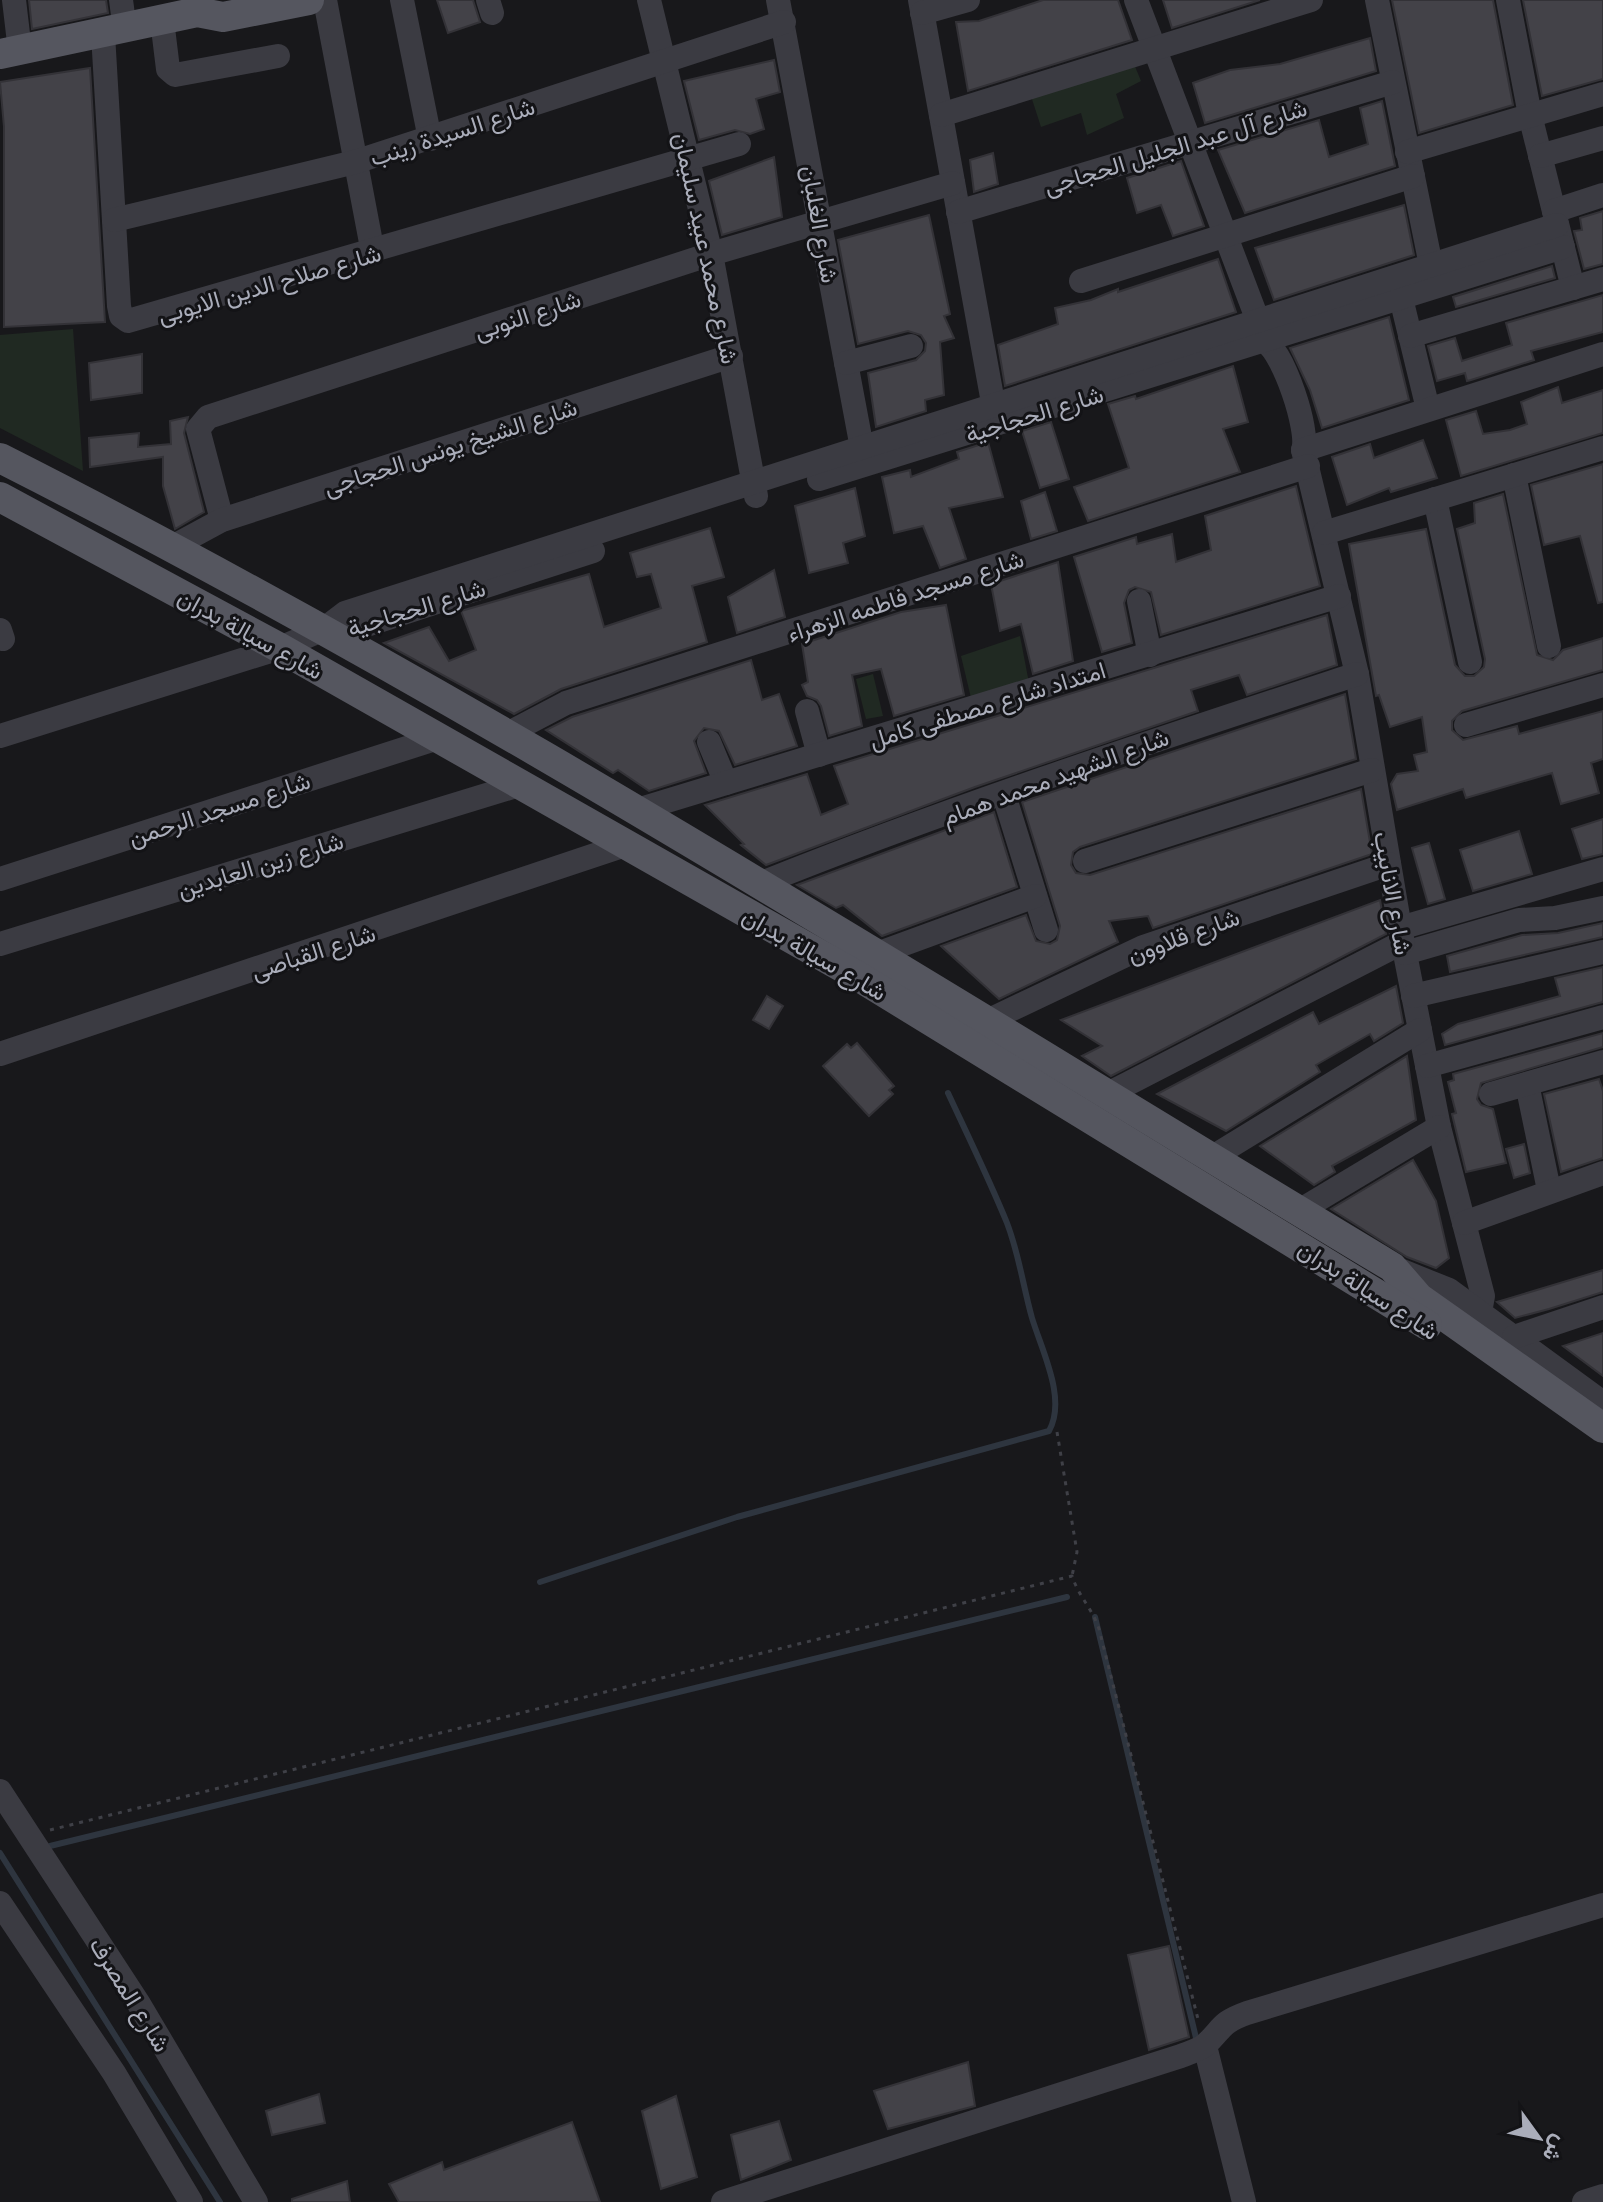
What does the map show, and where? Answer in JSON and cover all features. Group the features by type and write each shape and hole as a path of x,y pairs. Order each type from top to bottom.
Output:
{"main road":[{"path":"10,52 117,21 162,20 200,4 223,17 306,1"},
{"name":"شارع سيالة بدران","path":"0,458 174,546 507,734 1106,1095 1148,1135 1211,1158 1392,1267 1419,1298 1474,1322 1603,1428"},
{"name":"شارع سيالة بدران","path":"2,501 280,648 856,975 1148,1135 1399,1305 1603,1452"}],"street":[{"path":"10,52 14,0"},
{"path":"402,0 430,139"},
{"name":"شارع محمد عبيد سليمان","path":"649,0 711,254 755,491"},
{"path":"968,0 921,6 995,415"},
{"name":"شارع الانابيب","path":"1136,0 1262,331 1279,357 1306,435 1306,458 1357,674 1402,941 1439,1127 1480,1280 1474,1322"},
{"path":"941,115 1311,0"},
{"path":"1377,0 1433,276"},
{"path":"1508,0 1530,115 1573,288"},
{"path":"306,1 355,162 373,253"},
{"name":"شارع السيدة زينب","path":"114,220 355,162 430,139 666,62 781,11"},
{"name":"شارع الغلبان","path":"781,11 862,448"},
{"path":"162,20 168,69 175,75 278,56"},
{"name":"شارع صلاح الدين الايوبى","path":"117,21 114,220 119,306 121,316 128,321 373,253 739,144"},
{"name":"شارع آل عبد الجليل الحجاجى","path":"958,212 1393,82"},
{"path":"1407,152 1603,94"},
{"path":"1540,156 1603,138"},
{"path":"1081,281 1413,176"},
{"name":"شارع النوبى","path":"222,520 198,429 208,417 711,254 953,183"},
{"name":"شارع الحجاجية","path":"0,736 280,648 324,629 354,629 755,491 1433,276 1558,228 1603,195"},
{"name":"شارع الحجاجية","path":"1262,331 1401,298 1433,276"},
{"path":"1410,336 1603,279"},
{"path":"1401,298 1428,409"},
{"path":"846,363 911,346"},
{"name":"شارع مسجد فاطمه الزهراء","path":"507,734 566,703 1306,458 1428,409 1603,354"},
{"name":"شارع الشيخ يونس الحجاجى","path":"174,546 222,520 731,356"},
{"name":"شارع الحجاجية","path":"755,491 862,448 995,415"},
{"path":"1324,533 1603,448"},
{"path":"1514,475 1549,646"},
{"path":"1435,499 1470,662"},
{"name":"امتداد شارع مصطفى كامل","path":"634,811 1339,596"},
{"path":"1139,601 1150,655"},
{"name":"شارع الشهيد محمد همام","path":"757,885 845,849 1357,674"},
{"path":"1466,725 1603,685"},
{"path":"807,711 819,755"},
{"name":"شارع مسجد الرحمن","path":"0,879 438,738"},
{"path":"709,742 726,783"},
{"path":"1085,861 1372,770"},
{"name":"شارع زين العابدين","path":"0,944 519,785"},
{"path":"1004,795 1046,930"},
{"name":"شارع القباصى","path":"0,1054 625,845"},
{"name":"شارع قلاوون","path":"985,1022 1143,947 1389,864"},
{"path":"1106,1095 1402,941 1603,869"},
{"path":"874,955 1035,896"},
{"path":"1402,941 1603,908"},
{"path":"1413,996 1603,952"},
{"path":"1427,1066 1603,1017"},
{"path":"1211,1158 1420,1030"},
{"path":"1491,1094 1603,1062"},
{"path":"1527,1084 1549,1190"},
{"path":"1299,1211 1439,1127"},
{"path":"1464,1223 1603,1173"},
{"path":"1514,1337 1603,1307"},
{"name":"شارع سيالة بدران","path":"1474,1322 1514,1337 1593,1385 1603,1403"},
{"name":"شارع المصرف","path":"0,1791 139,2004 256,2202"},
{"path":"0,1903 114,2073 191,2202"},
{"path":"723,2202 1181,2056 1205,2046 1215,2031 1229,2019 1603,1905"},
{"path":"1205,2046 1244,2202"},
{"path":"1584,2202 1603,2196"}],"path":[{"path":"1057,1432 1077,1552 1072,1576 1079,1596 1093,1609 1099,1629 1205,2046"},
{"path":"29,1835 1072,1576"}],"shaded area":[{"path":"1134,64 1141,81 1116,94 1124,118 1087,135 1081,113 1041,127 1030,93"},
{"path":"73,329 83,471 0,428 0,335"},
{"path":"1020,636 1029,683 972,702 961,656"},
{"path":"873,674 883,716 866,719 856,679"}],"building":[{"path":"29,0 106,0 108,13 32,29"},
{"path":"437,0 473,0 480,22 448,33"},
{"path":"1043,0 1118,0 1132,40 968,91 956,22 979,21"},
{"path":"1163,0 1260,0 1172,28"},
{"path":"1392,0 1493,0 1513,105 1419,133"},
{"path":"1523,0 1603,0 1603,79 1542,96"},
{"path":"1370,38 1376,71 1205,123 1193,83 1230,70 1280,64"},
{"path":"774,60 780,92 756,99 764,129 750,134 735,130 699,140 684,81"},
{"path":"90,68 105,322 4,327 4,127 0,82"},
{"path":"1382,101 1395,166 1245,213 1218,150 1319,120 1329,157 1368,144 1360,108"},
{"path":"993,153 998,184 974,192 970,160"},
{"path":"774,157 782,217 722,235 709,181"},
{"path":"1181,161 1204,226 1173,236 1161,205 1137,213 1127,178"},
{"path":"1404,205 1414,255 1274,300 1255,248"},
{"path":"1603,211 1603,264 1584,269 1574,231 1582,230 1580,218"},
{"path":"929,215 950,314 944,316 954,338 940,342 944,395 925,400 926,411 876,427 868,373 916,360 925,351 926,343 921,335 908,331 858,344 838,240"},
{"path":"1218,259 1236,312 1005,386 998,345 1058,324 1055,308 1091,300 1118,289 1118,292"},
{"path":"1552,266 1555,278 1456,307 1453,297"},
{"path":"1603,295 1603,332 1531,351 1534,360 1471,380 1467,381 1465,373 1437,381 1428,346 1455,338 1462,361 1512,345 1506,323"},
{"path":"1389,317 1409,400 1322,428 1310,390 1290,348"},
{"path":"142,354 142,393 91,400 89,363"},
{"path":"1233,366 1248,422 1223,429 1240,472 1088,521 1074,487 1129,468 1108,404 1135,396 1136,399"},
{"path":"1558,387 1562,403 1603,390 1603,433 1461,476 1446,420 1476,411 1483,434 1510,430 1527,424 1521,402"},
{"path":"188,417 184,433 204,512 175,529 163,486 163,457 90,467 89,438 139,433 138,447 171,444 170,421"},
{"path":"1051,422 1069,479 1040,488 1022,431"},
{"path":"1423,440 1437,478 1391,492 1389,488 1347,505 1332,457 1370,444 1374,458"},
{"path":"988,442 1003,497 949,508 966,559 940,568 923,526 894,533 882,477 910,470 911,477 959,459 957,452"},
{"path":"1603,464 1603,602 1598,603 1580,536 1544,545 1531,485"},
{"path":"1296,486 1320,586 1161,635 1151,592 1135,587 1129,590 1124,603 1132,643 1102,652 1074,557 1136,537 1137,544 1172,534 1176,562 1211,550 1205,516"},
{"path":"855,488 865,536 843,543 848,563 809,573 795,506"},
{"path":"1045,492 1057,531 1031,539 1021,501"},
{"path":"1503,494 1537,655 1553,660 1563,650 1603,638 1603,670 1462,711 1452,721 1452,730 1463,740 1517,726 1519,734 1603,711 1603,759 1591,763 1599,793 1561,804 1552,773 1466,798 1463,789 1397,810 1391,784 1397,774 1418,771 1414,755 1427,752 1422,717 1390,727 1379,695 1376,696 1349,544 1426,529 1455,665 1465,676 1474,676 1484,667 1485,659 1457,529 1475,523 1474,503"},
{"path":"710,528 724,577 692,586 707,642 561,689 514,714 384,643 429,627 449,661 476,650 461,611 589,574 604,627 661,608 651,574 637,577 630,553"},
{"path":"1058,562 1073,661 1033,674 1021,624 1000,631 991,584"},
{"path":"774,570 785,617 737,633 728,597"},
{"path":"946,605 964,695 894,716 881,669 852,675 862,726 829,736 821,706 817,700 807,696 802,685 808,682 802,644 901,612"},
{"path":"1327,615 1337,665 1247,695 1239,675 1191,690 1198,711 975,787 766,865 741,845 744,844 705,805 807,774 821,815 848,804 834,766"},
{"path":"751,660 762,700 779,694 797,746 735,765 719,731 704,728 694,741 706,773 649,791 618,770 613,773 546,730 572,717"},
{"path":"1345,694 1356,759 1080,847 1073,852 1071,865 1076,873 1090,875 1361,789 1372,854 1153,928 1148,916 1109,921 1118,942 999,999 941,946 1026,915 1036,941 1050,944 1057,940 1060,926 1022,802"},
{"path":"994,812 1017,887 882,936 843,905 836,908 797,885"},
{"path":"1603,819 1603,854 1582,859 1572,829"},
{"path":"1519,831 1532,874 1473,891 1460,850"},
{"path":"1429,843 1445,899 1428,904 1412,848"},
{"path":"1380,900 1386,934 1111,1076 1082,1056 1102,1046 1061,1020"},
{"path":"1603,923 1603,937 1450,972 1447,956 1522,935 1558,933"},
{"path":"1603,967 1603,1002 1445,1045 1442,1034 1458,1024 1560,996 1555,978"},
{"path":"1396,986 1403,1023 1374,1041 1370,1034 1316,1065 1320,1072 1226,1131 1157,1094 1313,1012 1319,1024"},
{"path":"767,996 783,1006 769,1029 753,1020"},
{"path":"1603,1033 1603,1047 1481,1083 1477,1099 1481,1105 1493,1109 1506,1163 1466,1172 1452,1114 1456,1113 1448,1082 1454,1080 1453,1074"},
{"path":"857,1043 894,1086 889,1090 893,1094 869,1116 823,1066 847,1044 851,1048"},
{"path":"1407,1056 1416,1120 1332,1166 1335,1172 1314,1185 1260,1146"},
{"path":"1599,1079 1603,1091 1603,1158 1561,1172 1544,1094"},
{"path":"1524,1144 1530,1173 1514,1178 1506,1149"},
{"path":"1413,1160 1436,1201 1449,1258 1436,1268 1407,1257 1331,1209"},
{"path":"1603,1270 1603,1292 1549,1309 1515,1318 1497,1302"},
{"path":"1603,1333 1603,1376 1563,1346"},
{"path":"1169,1946 1189,2037 1149,2050 1128,1955"},
{"path":"968,2062 975,2106 888,2129 874,2091"},
{"path":"319,2094 325,2123 272,2135 266,2111"},
{"path":"676,2096 697,2177 661,2189 642,2111"},
{"path":"779,2121 791,2160 741,2180 731,2135"},
{"path":"572,2122 600,2202 399,2202 389,2184 442,2162 444,2170"},
{"path":"347,2181 350,2202 292,2202 292,2199"}],"waterway":[{"path":"540,1582 737,1517 1049,1431 1054,1418 1054,1390 1032,1318 1015,1246 948,1093"},
{"path":"50,1846 1067,1597"},
{"path":"1095,1617 1197,2042"},
{"path":"0,1853 220,2202"}]}
